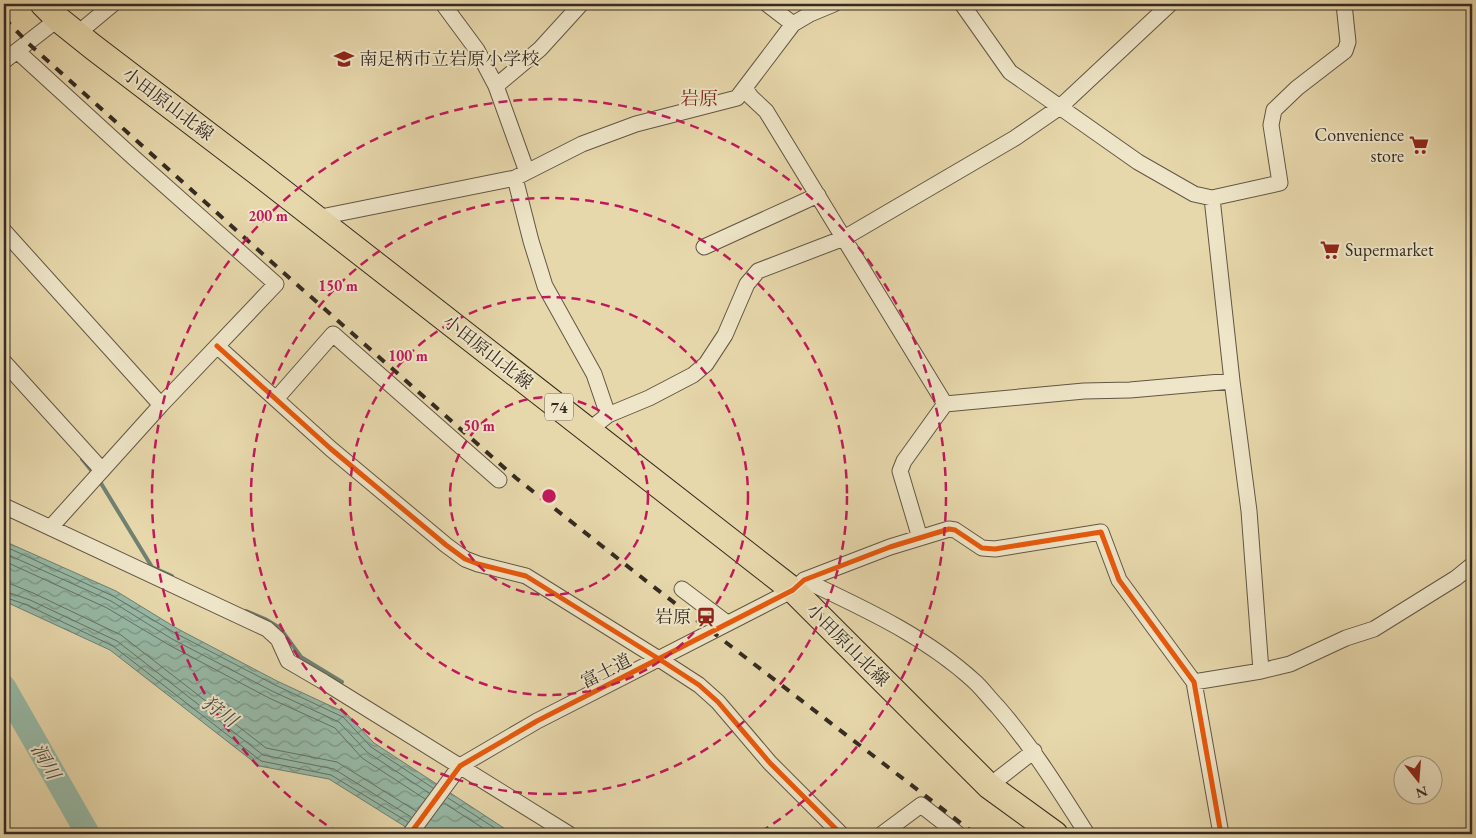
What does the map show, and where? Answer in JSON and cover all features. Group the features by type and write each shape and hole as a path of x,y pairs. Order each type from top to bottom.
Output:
{"main road":[{"name":"小田原山北線","path":"59,19 589,430 798,585 989,786 1055,834"}],"street":[{"path":"4,61 59,19 113,4"},
{"path":"444,4 477,50 496,86 521,175 531,241 545,286 594,374 608,414"},
{"path":"496,86 540,49 581,4"},
{"path":"767,4 793,24"},
{"path":"316,218 521,175 582,144 636,124 737,98 793,24 810,14 834,4"},
{"path":"962,4 1010,72 1138,162 1194,194 1212,198 1280,183 1271,125 1274,110 1296,88 1345,51 1348,42 1344,4"},
{"path":"589,430 608,414 649,398 693,375 706,364 725,335 747,284 758,271 844,238 988,154 1060,107 1170,4"},
{"path":"17,51 276,284 161,405 51,528"},
{"path":"745,88 766,112 945,404"},
{"path":"704,247 818,195"},
{"path":"1212,198 1248,511 1261,671"},
{"path":"4,231 161,405"},
{"path":"276,399 333,334 499,480"},
{"path":"217,346 331,449 446,545 466,559 478,564 526,576 699,686 718,702 770,763 841,834"},
{"path":"4,362 102,470"},
{"path":"920,538 900,471 904,461 945,404 1084,391 1130,390 1232,382"},
{"path":"4,506 267,629 278,639 288,661 569,834"},
{"name":"富士道","path":"410,834 459,768 537,721 798,585 890,547 949,530 956,530 982,548 995,549 1101,532 1119,580 1194,682"},
{"path":"1221,834 1194,682 1261,671 1290,664 1346,638 1374,629 1456,578 1472,564"},
{"path":"798,585 875,614 922,642 960,669 976,683 1034,752 1087,834"},
{"path":"682,589 727,623"},
{"path":"989,786 1034,752"},
{"path":"882,834 921,805 958,834"}],"water":[{"name":"狩川","path":"4,541 116,591 178,629 277,681 346,713 374,743 513,834 417,834 329,779 259,766 110,650 4,601"}],"waterway":[{"path":"82,459 95,475"},
{"path":"99,480 152,567 172,576"},
{"path":"246,611 280,628 301,657 342,682"},
{"name":"洞川","path":"4,687 88,834"}],"railway":[{"path":"4,18 28,43 285,274 516,478 650,584 975,834"}],"cycle path":[{"path":"217,346 331,449 465,559 526,576 699,685 718,702 770,763 841,834"},
{"path":"410,834 460,766 537,721 793,590 804,580 890,547 949,529 955,530 982,548 995,549 1101,532 1119,580 1194,682 1221,834"}],"place":[{"name":"南足柄市立岩原小学校","path":"344,59"},
{"name":"Convenience store","path":"1419,145"},
{"name":"Supermarket","path":"1330,250"},
{"name":"岩原","path":"706,617"}],"district":[{"name":"岩原","path":"699,98"}]}
